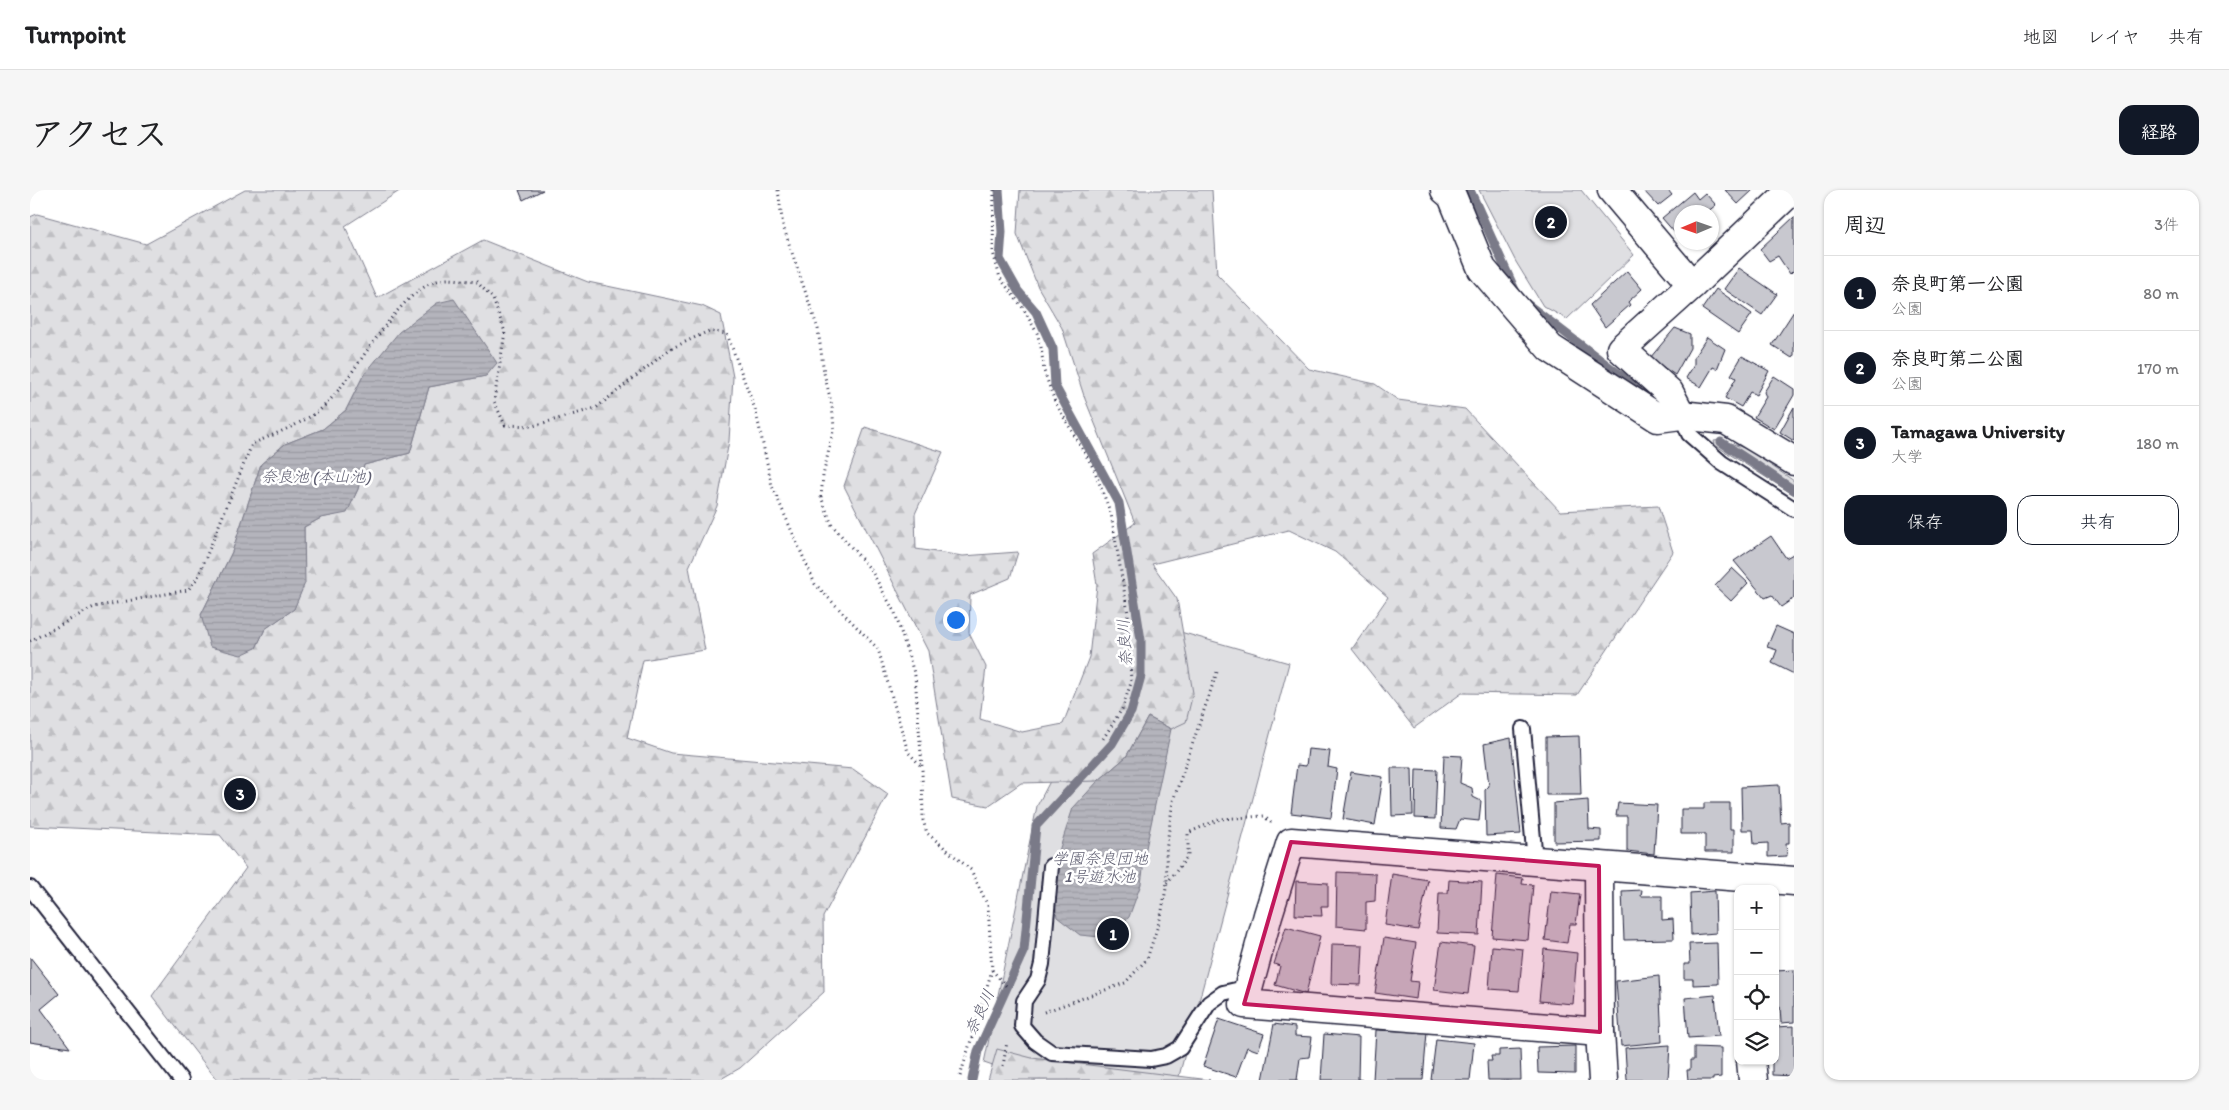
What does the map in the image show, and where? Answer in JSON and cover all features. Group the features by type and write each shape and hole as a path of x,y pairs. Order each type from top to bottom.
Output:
{"street":[{"path":"1445,190 1452,196 1482,269 1550,348 1658,418 1682,415 1726,420 1794,461"},
{"path":"1612,190 1692,285"},
{"path":"1682,415 1668,392 1621,349 1792,190"},
{"path":"1600,1032 1244,1004 1268,915 1292,842 1599,866 1744,883 1794,881"},
{"path":"1599,866 1600,1032 1604,1080"},
{"path":"1751,1065 1753,1080"}],"lane":[{"path":"1682,415 1689,434 1722,463 1794,509"},
{"path":"1523,729 1534,861"},
{"path":"1051,866 1042,964 1038,980 1024,1001 1022,1026 1035,1041 1052,1053 1150,1059 1166,1056 1180,1048 1209,1002 1223,993 1249,987"},
{"path":"30,888 181,1080"}],"path":[{"path":"778,190 783,226 818,328 824,373 832,406 834,427 823,476 821,498 832,525 871,570 895,613 915,676 922,767 923,820 927,833 971,870 988,906 992,970 959,1080"},
{"path":"994,190 992,252 1000,278 1022,308 1037,333 1044,371 1055,402 1094,469 1111,514 1128,613 1131,683 1122,709 1101,742"},
{"path":"30,641 94,607 188,590 198,577 252,444 317,412 338,391 392,316 424,288 446,279 477,282 493,300 504,332 494,400 505,425 532,426 596,408 670,349 710,331 727,334 756,412 772,486 816,584 878,649 908,752 922,767"},
{"path":"1038,1012 1047,1012 1124,983 1147,959 1162,916 1167,883 1166,851 1173,801 1218,669"},
{"path":"1167,883 1188,856 1188,834 1220,819 1264,816"},
{"path":"992,970 1010,990"}],"highlighted area":[{"path":"1291,842 1599,866 1600,1032 1244,1004"}],"green space":[{"path":"245,190 401,190 345,226 377,298 483,240 588,282 702,306 721,315 733,377 729,441 717,506 689,567 705,650 643,660 627,738 671,753 853,769 888,794 823,917 824,992 740,1068 719,1080 217,1080 152,996 246,868 220,835 30,826 30,217 37,214 146,244","holes":["363,376 485,376 429,387 410,453 364,465 358,489 347,512 321,518 304,527 304,583 294,609 265,629 256,648 201,615 232,552 261,464 285,444 323,429 346,410"]},
{"path":"1020,190 1212,190 1217,274 1309,369 1375,384 1398,400 1465,409 1560,511 1658,506 1673,552 1577,695 1462,693 1414,728 1352,649 1388,597 1335,552 1289,530 1152,564 1177,599 1193,693 1186,722 1171,729 1148,717 1126,757 1098,781 1021,783 988,806 952,799 928,651 844,486 865,427 943,452 915,514 916,549 963,556 1018,552 1010,578 970,595 969,633 986,667 980,719 1022,732 1063,724 1089,657 1097,585 1092,554 1135,523 1085,399 1062,328 1038,287 1017,234"},
{"path":"1479,190 1581,190 1634,255 1567,319 1543,306 1516,262"},
{"path":"1722,440 1747,449 1794,481 1794,495 1715,445 1714,441"},
{"path":"1135,619 1289,663 1178,1080 1033,1080 984,1063 1037,806"},
{"path":"997,1049 1032,1058 1210,1080 988,1080"}],"water":[{"name":"奈良池 (本山池)","path":"454,299 497,363 486,376 429,387 410,453 364,465 358,489 347,513 321,518 304,527 305,583 294,609 265,629 256,648 241,655 210,647 201,615 232,552 261,464 285,444 323,429 346,410 363,376 399,332 437,303"},
{"name":"学園奈良団地 1号遊水池","path":"1148,717 1171,729 1146,848 1141,884 1129,917 1110,938 1080,935 1057,917 1053,887 1058,854 1073,808 1098,781 1126,757"}],"building":[{"path":"519,190 543,190 523,200"},
{"path":"1643,190 1668,190 1672,195 1658,206"},
{"path":"1725,190 1753,190 1738,204"},
{"path":"1693,192 1698,199 1705,193 1716,205 1678,205"},
{"path":"1674,208 1674,232 1662,218"},
{"path":"1794,217 1794,270 1790,274 1778,256 1769,261 1760,249"},
{"path":"1739,268 1777,294 1762,315 1724,289"},
{"path":"1627,271 1642,289 1628,302 1630,305 1605,327 1590,305"},
{"path":"1716,289 1752,314 1738,334 1702,309"},
{"path":"1794,311 1794,355 1792,358 1772,345"},
{"path":"1675,328 1690,334 1690,348 1675,375 1650,358"},
{"path":"1707,337 1725,349 1717,369 1713,367 1701,387 1686,378 1694,365 1694,357"},
{"path":"1742,356 1769,371 1756,395 1750,392 1741,407 1725,398 1736,378 1731,375"},
{"path":"1774,376 1794,389 1794,395 1774,429 1754,417 1766,397 1764,392"},
{"path":"1794,407 1794,441 1780,432"},
{"path":"1771,536 1786,558 1793,554 1794,556 1794,598 1781,607 1772,595 1765,598 1734,561"},
{"path":"1732,568 1748,583 1731,601 1715,586"},
{"path":"1776,626 1794,634 1794,674 1772,663 1777,650 1767,647"},
{"path":"1579,736 1581,795 1546,795 1546,737"},
{"path":"1511,738 1521,834 1486,836 1485,790 1489,786 1484,744"},
{"path":"1308,749 1330,751 1328,767 1337,769 1331,818 1291,813 1297,765 1306,766"},
{"path":"1444,755 1462,756 1460,783 1472,788 1473,797 1481,801 1479,821 1460,819 1456,829 1441,828"},
{"path":"1391,768 1412,768 1413,815 1392,816"},
{"path":"1416,769 1437,770 1435,819 1415,818"},
{"path":"1351,772 1383,777 1375,825 1343,819"},
{"path":"1779,785 1781,823 1789,822 1789,843 1786,843 1787,856 1768,857 1768,843 1754,844 1753,830 1742,830 1741,787"},
{"path":"1588,800 1589,829 1601,830 1601,841 1554,842 1554,803"},
{"path":"1618,803 1657,805 1654,854 1627,851 1627,816 1616,816"},
{"path":"1704,803 1730,803 1730,829 1734,829 1734,852 1705,852 1705,834 1681,834 1681,809 1704,809"},
{"path":"1337,872 1376,874 1375,901 1366,902 1366,929 1336,926"},
{"path":"1392,874 1428,880 1418,930 1385,925"},
{"path":"1497,875 1523,878 1522,884 1533,885 1528,940 1492,937"},
{"path":"1449,880 1482,882 1479,935 1437,933 1439,893 1448,893"},
{"path":"1296,881 1328,883 1328,906 1321,906 1322,916 1295,915"},
{"path":"1642,890 1641,896 1662,896 1662,920 1673,919 1674,939 1624,940 1622,891"},
{"path":"1551,891 1580,894 1576,924 1570,924 1567,943 1545,940"},
{"path":"1715,891 1716,933 1691,935 1690,893"},
{"path":"1286,927 1320,936 1306,994 1275,985 1280,966 1274,964"},
{"path":"1384,938 1416,943 1410,981 1418,982 1416,999 1375,993"},
{"path":"1441,942 1474,946 1468,994 1434,990"},
{"path":"1717,943 1718,984 1693,985 1693,979 1684,979 1684,964 1690,964 1689,944"},
{"path":"1332,944 1363,945 1361,985 1331,984"},
{"path":"1492,946 1523,949 1519,991 1489,989"},
{"path":"1544,949 1577,953 1573,1004 1539,1001"},
{"path":"30,957 59,994 41,1009 70,1048 30,1042"},
{"path":"1794,970 1794,1022 1781,1023 1779,971"},
{"path":"1659,976 1662,1042 1621,1046 1616,981"},
{"path":"1715,995 1719,1036 1688,1038 1685,998"},
{"path":"1219,1019 1264,1034 1258,1051 1247,1047 1236,1077 1203,1066"},
{"path":"1274,1024 1295,1027 1295,1036 1312,1037 1309,1057 1300,1058 1297,1080 1263,1080"},
{"path":"1794,1026 1794,1076 1772,1075 1772,1065 1779,1065 1779,1027"},
{"path":"1376,1030 1427,1032 1423,1080 1373,1080"},
{"path":"1324,1034 1359,1037 1358,1079 1362,1080 1321,1080"},
{"path":"1436,1039 1474,1043 1470,1080 1431,1080"},
{"path":"1670,1045 1668,1080 1627,1080 1625,1048"},
{"path":"1575,1046 1575,1074 1538,1073 1537,1047"},
{"path":"1694,1047 1721,1048 1721,1077 1713,1078 1713,1080 1688,1080 1687,1070 1690,1070 1690,1060 1694,1060"},
{"path":"1520,1049 1521,1080 1488,1080 1487,1061 1492,1061 1491,1056 1499,1056 1499,1050"}],"waterway":[{"name":"奈良川","path":"972,1080 978,1051 1024,950 1036,826 1112,744 1131,712 1141,676 1141,640 1119,503 1055,386 1053,349 1036,312 1018,291 1000,259 1002,232 999,190"},
{"path":"1470,190 1516,292"},
{"path":"1526,303 1649,397"},
{"path":"1721,442 1794,490"}],"place":[{"name":"奈良町第二公園","path":"1551,222"},
{"name":"Tamagawa University","path":"240,794"},
{"name":"奈良町第一公園","path":"1113,934"}]}
